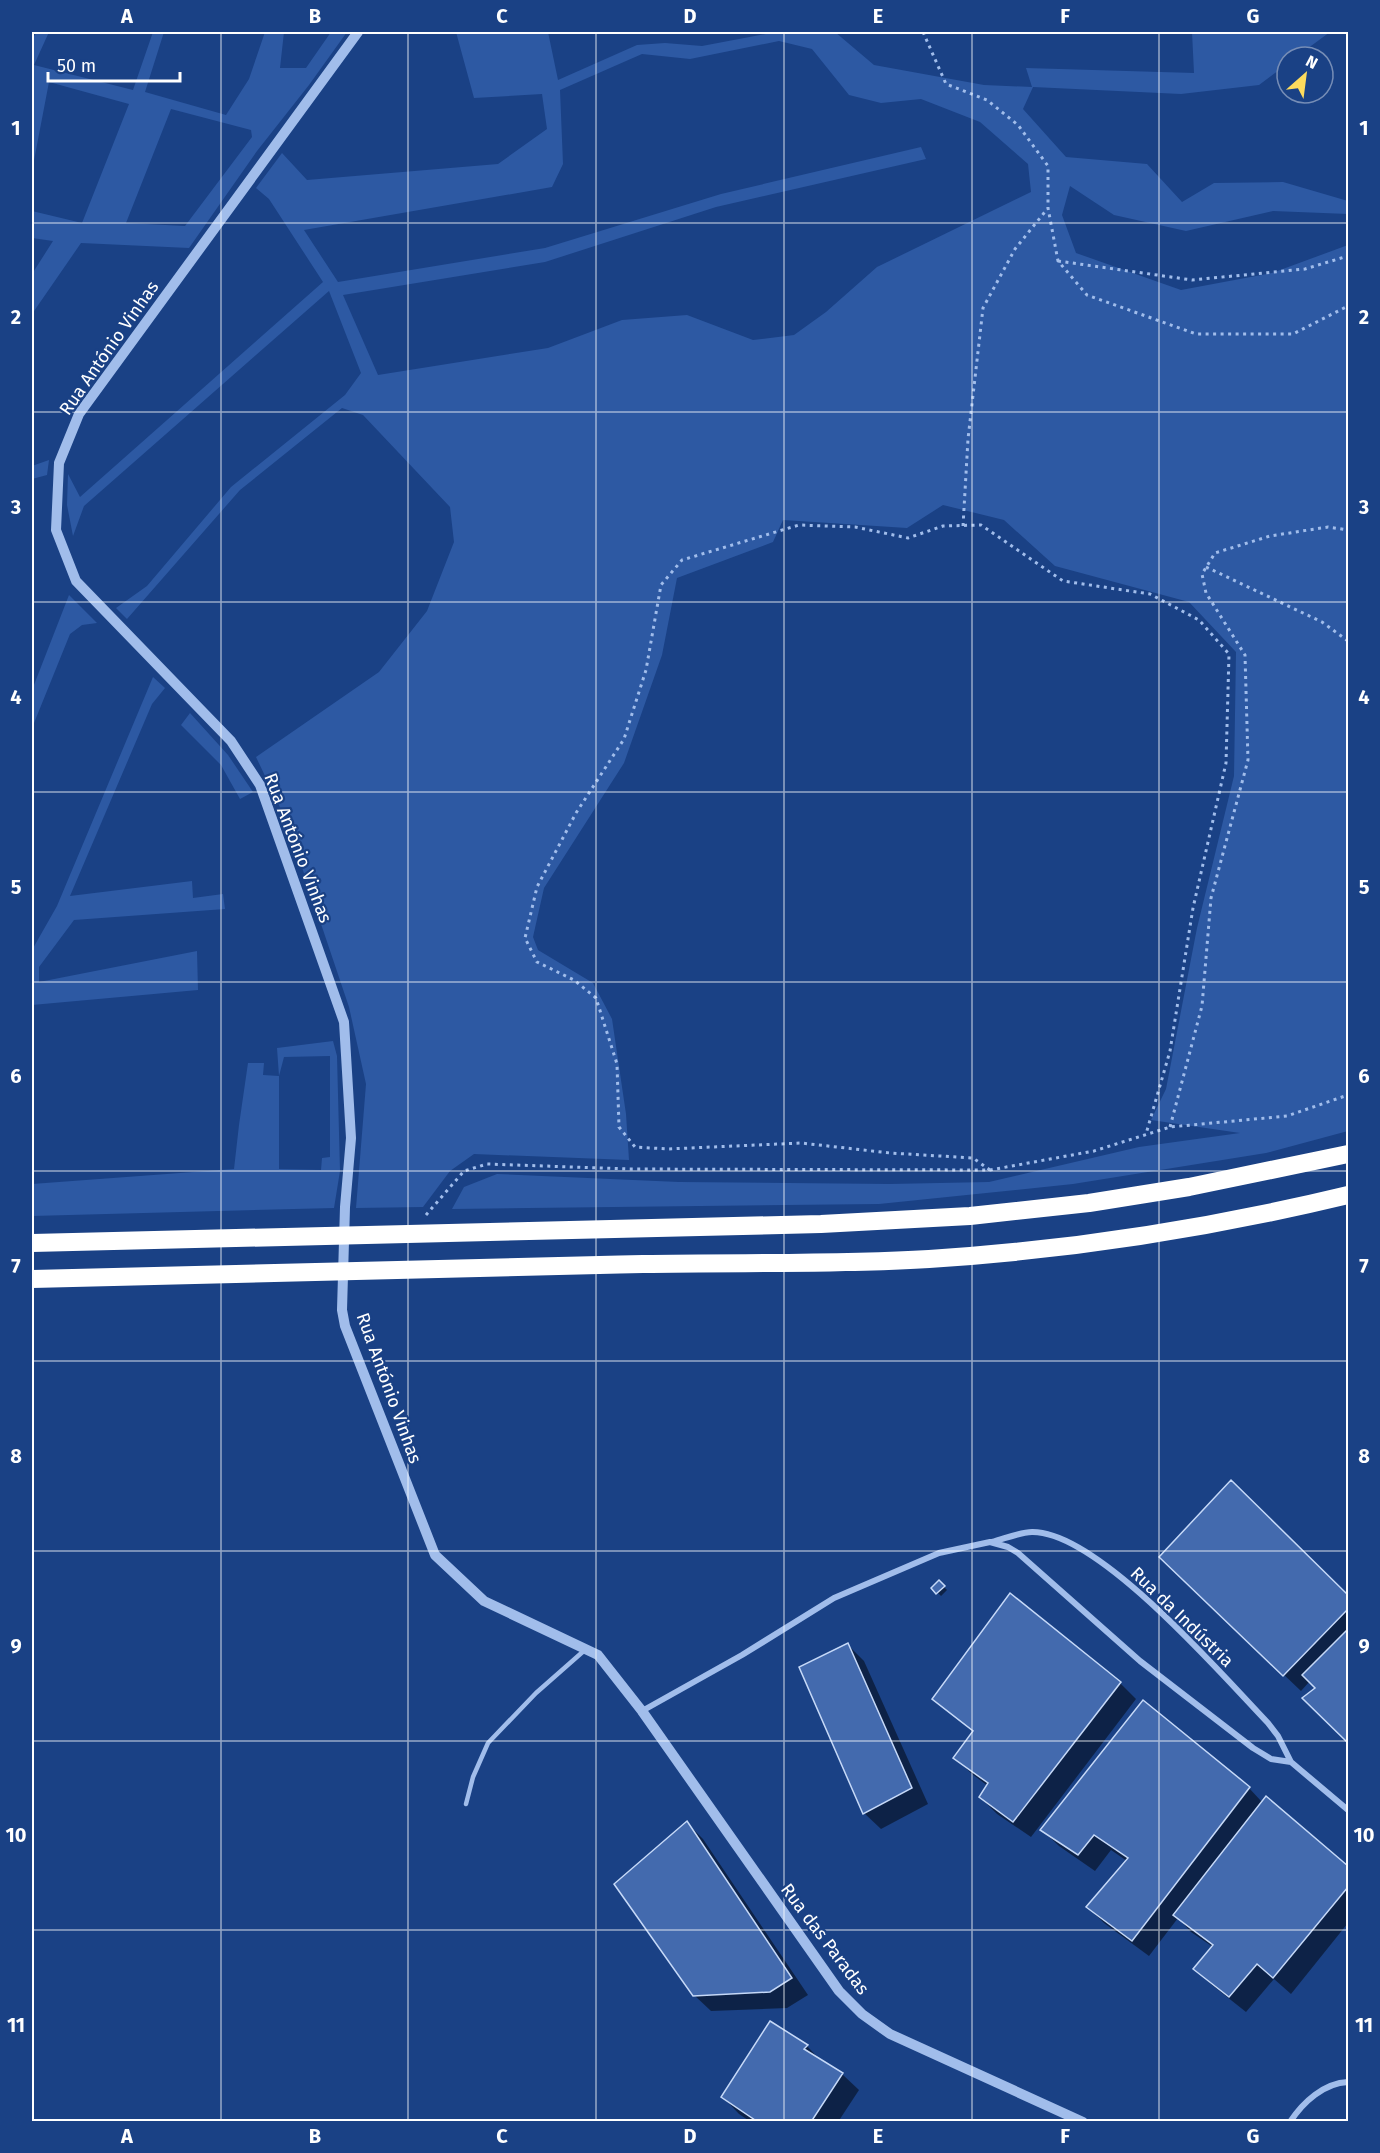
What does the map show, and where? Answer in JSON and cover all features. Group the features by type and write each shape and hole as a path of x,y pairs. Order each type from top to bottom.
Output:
{"highway":[{"path":"32,1243 821,1224 970,1216 1089,1203 1189,1188 1348,1154"},
{"path":"32,1279 494,1267 882,1261 969,1256 1094,1242 1203,1226 1348,1195"}],"street":[{"name":"Rua António Vinhas","path":"357,32 80,414 59,463 56,530 76,581 231,741 260,785 344,1022 351,1138 345,1207 342,1302 345,1326 435,1555 484,1601 598,1655 642,1711"},
{"name":"Rua da Indústria","path":"642,1711 834,1598 939,1553 1032,1532 1066,1540 1091,1553 1162,1612 1268,1723 1278,1736 1291,1762 1348,1810"},
{"name":"Rua da Indústria","path":"990,1542 1008,1547 1018,1553 1140,1661 1253,1748 1271,1759 1291,1762"},
{"name":"Rua das Paradas","path":"642,1711 839,1991 862,2014 890,2034 1083,2121"},
{"path":"1290,2121 1297,2111 1315,2095 1329,2087 1348,2082"}],"lane":[{"path":"466,1804 473,1777 488,1743 536,1693 586,1649"}],"path":[{"path":"923,32 946,84 987,100 1018,125 1048,166 1048,208 1058,261 1087,296 1196,334 1293,334 1348,306"},
{"path":"963,526 968,439 983,308 1015,249 1048,208"},
{"path":"1058,261 1192,280 1305,269 1348,256"},
{"path":"990,1170 973,1158 890,1153 801,1143 668,1149 635,1147 619,1127 617,1064 596,998 574,980 537,962 525,938 537,887 576,813 624,739 646,670 661,585 682,560 799,525 855,527 908,538 943,526 981,525 1063,580 1150,594 1199,620 1230,654 1226,763 1192,908 1170,1051 1146,1134"},
{"path":"1170,1127 1202,1006 1211,897 1248,760 1245,655 1206,592 1202,574 1215,553 1270,536 1328,527 1348,530"},
{"path":"1206,567 1322,622 1348,641"},
{"path":"424,1217 443,1198 464,1171 487,1164 629,1169 990,1170 1094,1151 1170,1127 1287,1116 1348,1095"}],"shaded area":[{"path":"37,32 49,32 34,65 133,90 153,32 164,32 145,92 226,115 249,79 265,32 284,32 280,68 306,68 331,32 347,32 257,151 189,248 81,243 32,314 32,274 53,241 32,238 32,211 82,223 129,104 49,82 32,171 32,39","holes":["171,109 251,130 252,137 185,226 126,223"]},
{"path":"456,32 548,32 558,80 637,45 665,43 702,46 776,32 835,32 874,65 984,85 1032,87 1026,68 1194,73 1192,32 1330,32 1312,45 1275,45 1275,73 1259,85 1181,94 1033,87 1023,109 1066,157 1147,164 1182,202 1214,183 1283,182 1348,201 1348,214 1273,211 1186,231 1114,215 1070,186 1062,215 1076,253 1181,290 1272,273 1348,245 1348,1131 1266,1153 1073,1184 879,1204 452,1209 464,1187 497,1174 679,1182 890,1184 989,1182 1139,1147 1240,1133 1151,1120 1166,1089 1197,928 1234,776 1236,652 1189,602 1055,566 1004,520 943,505 907,528 783,520 773,542 677,578 662,655 624,763 544,888 533,937 538,950 593,983 612,1019 626,1114 629,1160 474,1154 450,1171 423,1207 356,1208 366,1084 349,1007 286,820 256,757 379,672 427,611 454,542 450,507 363,415 342,408 240,490 127,619 116,608 147,586 231,487 345,395 361,373 329,291 84,506 73,536 67,505 68,474 80,497 323,282 269,199 256,188 282,153 307,180 498,164 547,129 542,94 474,98","holes":["779,41 812,49 849,95 881,103 921,99 980,122 1028,164 1031,192 877,267 826,312 794,335 753,340 687,315 622,320 548,348 378,375 343,295 545,262 716,207 926,159 921,147 721,194 545,248 338,282 304,230 552,187 563,164 560,90 642,54 690,59"]},
{"path":"49,460 47,475 32,479 32,466"},
{"path":"69,595 97,623 82,625 70,634 32,728 32,690"},
{"path":"153,677 165,688 152,704 70,896 192,881 193,898 223,894 225,909 74,920 39,967 39,982 197,951 198,990 32,1005 32,950 57,906"},
{"path":"190,713 228,755 253,792 240,799 221,765 181,725"},
{"path":"333,1041 337,1056 340,1171 334,1208 32,1216 32,1184 234,1169 248,1063 264,1063 263,1075 279,1076 277,1048","holes":["330,1056 330,1157 322,1158 321,1170 279,1169 279,1076 284,1057"]}],"building":[{"path":"1231,1480 1348,1595 1348,1609 1283,1676 1159,1557"},
{"path":"939,1580 945,1586 936,1594 931,1588"},
{"path":"1010,1593 1121,1682 1013,1822 979,1797 988,1783 953,1758 973,1731 932,1699"},
{"path":"1348,1629 1348,1743 1302,1698 1315,1688 1302,1675"},
{"path":"848,1643 912,1788 863,1814 799,1667"},
{"path":"1143,1700 1250,1787 1132,1941 1086,1907 1128,1858 1094,1835 1078,1855 1040,1830"},
{"path":"1266,1796 1348,1866 1348,1887 1273,1978 1257,1964 1229,1997 1193,1969 1213,1945 1173,1915"},
{"path":"687,1821 792,1978 770,1992 693,1996 614,1884"},
{"path":"770,2021 808,2045 804,2049 843,2073 811,2122 758,2122 721,2097"}]}
